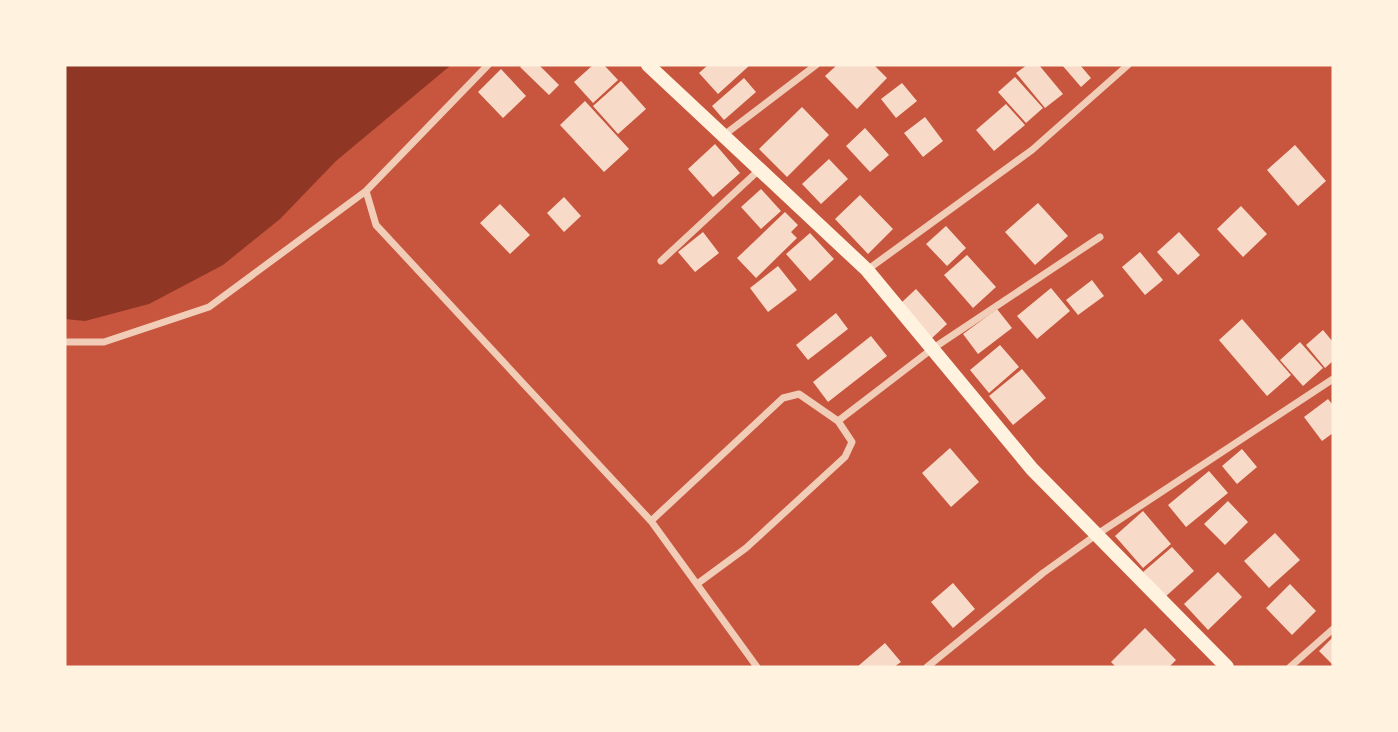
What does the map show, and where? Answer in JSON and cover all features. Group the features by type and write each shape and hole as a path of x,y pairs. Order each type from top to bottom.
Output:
{"main road":[{"path":"648,65 867,270 1032,469 1227,667"}],"street":[{"path":"65,342 104,342 209,307 366,191 488,65"},
{"path":"724,136 816,65"},
{"path":"867,270 1031,150 1128,65"},
{"path":"661,261 760,169"},
{"path":"366,191 376,225 651,521 757,667"},
{"path":"838,421 932,349 1100,237"},
{"path":"927,667 1043,573 1096,535 1333,379"},
{"path":"651,521 783,398 799,394 838,421 852,442 845,457 746,548 697,584"},
{"path":"1290,667 1333,629"}],"shaded area":[{"path":"65,65 451,65 336,161 280,219 223,265 149,304 85,321 65,319"}],"building":[{"path":"539,65 559,85 549,95 520,67"},
{"path":"593,65 604,65 618,80 593,103 574,82"},
{"path":"708,65 750,65 718,94 699,73"},
{"path":"837,65 874,65 887,78 857,109 825,76"},
{"path":"1027,65 1039,65 1063,94 1045,108 1016,73"},
{"path":"1062,65 1080,65 1091,78 1081,87"},
{"path":"501,69 526,96 503,118 478,92"},
{"path":"1015,77 1043,108 1026,123 998,92"},
{"path":"744,78 756,92 724,120 712,106"},
{"path":"621,81 646,109 618,134 593,106"},
{"path":"902,83 917,101 896,118 881,99"},
{"path":"585,101 629,149 604,172 560,125"},
{"path":"1006,104 1025,125 994,151 976,130"},
{"path":"802,107 829,135 787,177 759,149"},
{"path":"925,117 943,141 923,157 904,133"},
{"path":"865,128 889,155 870,172 846,146"},
{"path":"715,144 740,173 713,197 688,169"},
{"path":"1295,145 1326,181 1298,206 1267,170"},
{"path":"829,159 848,179 821,204 802,184"},
{"path":"761,189 781,211 761,229 741,207"},
{"path":"860,195 893,229 868,254 835,219"},
{"path":"564,197 581,216 564,232 547,213"},
{"path":"1038,203 1068,236 1035,265 1005,232"},
{"path":"500,204 530,235 510,254 480,223"},
{"path":"1241,206 1267,234 1243,257 1217,229"},
{"path":"785,212 798,225 791,232 797,238 756,278 737,258"},
{"path":"946,226 966,248 947,266 926,244"},
{"path":"703,232 719,253 695,272 678,252"},
{"path":"1179,232 1200,255 1178,275 1157,252"},
{"path":"810,233 834,259 810,281 786,254"},
{"path":"1140,252 1163,280 1145,295 1122,267"},
{"path":"967,255 996,287 973,308 944,275"},
{"path":"778,266 797,290 768,312 750,288"},
{"path":"1092,280 1104,296 1078,315 1066,300"},
{"path":"1051,288 1070,311 1037,339 1017,316"},
{"path":"916,289 947,324 932,338 901,303"},
{"path":"997,309 1012,328 978,354 963,334"},
{"path":"836,313 848,329 808,360 796,345"},
{"path":"1242,319 1291,375 1267,396 1219,340"},
{"path":"1323,330 1333,342 1333,361 1325,368 1306,345"},
{"path":"871,336 887,356 828,402 813,382"},
{"path":"1300,342 1323,368 1303,386 1280,360"},
{"path":"1000,345 1019,367 989,393 970,370"},
{"path":"1022,369 1046,398 1013,425 989,396"},
{"path":"1328,399 1333,405 1333,433 1322,441 1304,417"},
{"path":"950,448 979,482 951,507 922,473"},
{"path":"1242,449 1257,467 1237,484 1222,466"},
{"path":"1209,471 1228,493 1186,527 1168,505"},
{"path":"1228,501 1248,522 1225,545 1204,524"},
{"path":"1143,511 1171,544 1143,568 1115,536"},
{"path":"1275,533 1300,560 1269,588 1244,561"},
{"path":"1172,547 1194,571 1165,597 1143,572"},
{"path":"1218,572 1242,597 1208,630 1184,604"},
{"path":"953,583 975,609 953,628 931,602"},
{"path":"1290,584 1316,611 1292,635 1266,608"},
{"path":"1145,628 1176,660 1169,667 1116,667 1111,662"},
{"path":"1333,637 1333,665 1319,651"},
{"path":"885,643 901,662 894,667 857,667"}]}
